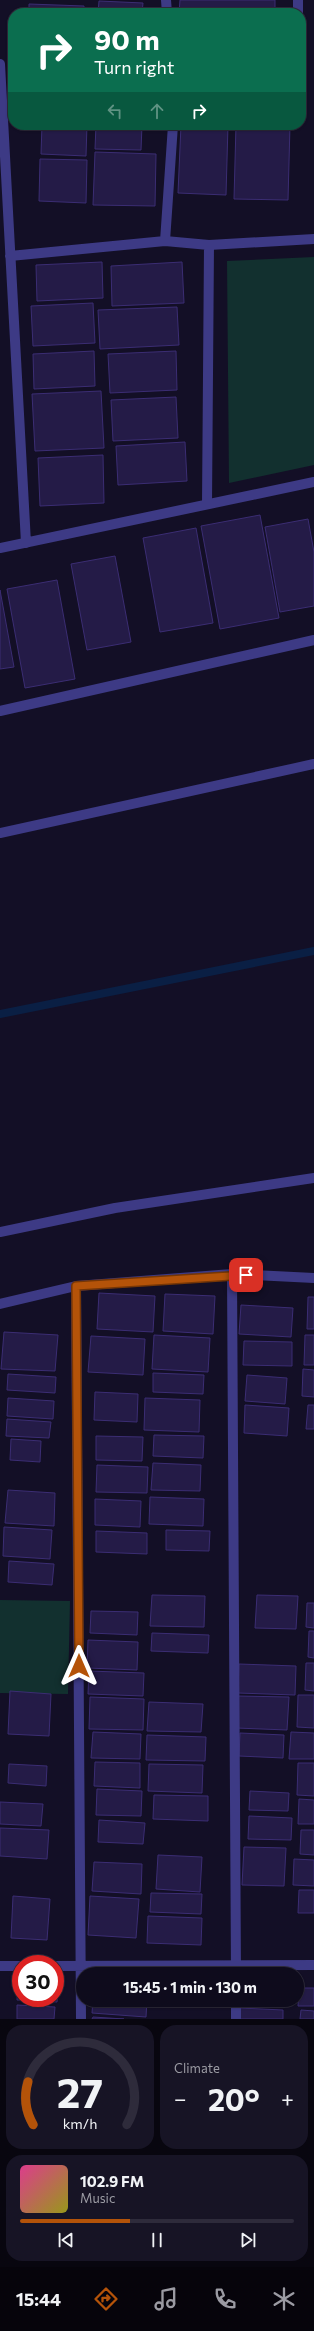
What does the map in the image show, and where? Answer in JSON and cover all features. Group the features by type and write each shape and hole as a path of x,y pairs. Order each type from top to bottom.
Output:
{"street":[{"path":"0,64 26,543"},
{"path":"165,241 173,130"},
{"path":"10,256 165,241 209,245 314,239"},
{"path":"207,504 209,245"},
{"path":"0,548 314,482"},
{"path":"0,711 314,640"},
{"path":"0,832 314,764"},
{"path":"0,1232 115,1208 314,1178"},
{"path":"0,1304 76,1286 232,1274 314,1278"},
{"path":"232,1274 236,1967"},
{"path":"76,1286 81,2019"},
{"path":"275,1967 314,1965"},
{"path":"0,1966 12,1966"},
{"path":"64,1966 133,1967"},
{"path":"236,2007 236,2019"}],"green space":[{"path":"314,257 314,465 229,483 227,261"},
{"path":"0,1600 70,1601 68,1694 0,1693"}],"building":[{"path":"180,0 275,0 275,8 179,8"},
{"path":"99,1 143,3 142,8 98,8"},
{"path":"29,4 84,6 84,8 29,8"},
{"path":"42,130 87,130 86,156 41,154"},
{"path":"96,130 142,130 141,150 95,149"},
{"path":"181,130 228,130 226,195 178,193"},
{"path":"236,130 290,130 288,200 234,199"},
{"path":"95,152 156,154 155,206 93,205"},
{"path":"40,159 87,160 86,203 39,201"},
{"path":"102,262 103,298 37,301 36,265"},
{"path":"182,262 184,303 112,306 111,266"},
{"path":"93,303 95,343 33,346 31,306"},
{"path":"177,307 179,345 100,349 98,310"},
{"path":"94,351 95,386 34,389 33,354"},
{"path":"176,351 177,390 110,393 108,354"},
{"path":"101,391 104,448 35,451 32,394"},
{"path":"176,397 178,438 113,441 111,400"},
{"path":"185,442 187,481 118,485 116,446"},
{"path":"103,455 104,503 40,506 38,458"},
{"path":"260,515 279,618 220,629 201,526"},
{"path":"308,519 314,552 314,606 280,612 265,527"},
{"path":"196,528 213,623 160,632 143,538"},
{"path":"115,556 131,642 87,650 71,564"},
{"path":"57,580 75,679 25,688 7,589"},
{"path":"0,590 14,667 0,669"},
{"path":"99,1293 155,1296 153,1332 97,1329"},
{"path":"165,1294 215,1296 213,1334 163,1331"},
{"path":"308,1297 314,1297 314,1329 307,1329"},
{"path":"241,1305 293,1308 291,1337 239,1334"},
{"path":"4,1332 58,1335 55,1371 1,1369"},
{"path":"154,1335 210,1338 208,1372 152,1369"},
{"path":"305,1335 314,1335 314,1365 304,1365"},
{"path":"91,1336 145,1339 143,1375 88,1372"},
{"path":"244,1341 292,1342 292,1366 243,1365"},
{"path":"303,1369 314,1370 314,1397 302,1396"},
{"path":"153,1373 204,1375 203,1394 153,1392"},
{"path":"8,1374 56,1377 55,1393 7,1390"},
{"path":"247,1375 287,1378 285,1404 245,1401"},
{"path":"95,1392 138,1394 137,1422 94,1420"},
{"path":"8,1398 54,1401 53,1419 7,1416"},
{"path":"145,1398 200,1400 199,1432 144,1430"},
{"path":"245,1405 289,1408 287,1436 244,1433"},
{"path":"308,1405 314,1405 314,1429 306,1429"},
{"path":"7,1419 51,1422 49,1438 6,1436"},
{"path":"154,1435 204,1436 203,1458 153,1456"},
{"path":"96,1436 143,1437 142,1461 96,1460"},
{"path":"11,1439 41,1441 40,1462 10,1460"},
{"path":"153,1463 201,1465 200,1491 151,1490"},
{"path":"97,1465 148,1467 147,1493 96,1492"},
{"path":"8,1490 55,1493 54,1526 5,1523"},
{"path":"150,1497 204,1499 203,1526 149,1524"},
{"path":"95,1499 141,1501 140,1527 95,1525"},
{"path":"4,1527 52,1530 50,1559 3,1556"},
{"path":"166,1530 210,1531 209,1551 166,1550"},
{"path":"96,1531 147,1533 147,1554 96,1552"},
{"path":"9,1561 54,1564 52,1585 8,1582"},
{"path":"152,1595 205,1596 204,1627 150,1626"},
{"path":"257,1595 298,1596 296,1629 255,1628"},
{"path":"307,1603 314,1603 314,1628 306,1627"},
{"path":"91,1611 138,1612 137,1635 90,1633"},
{"path":"309,1631 314,1631 314,1658 308,1657"},
{"path":"152,1633 209,1635 208,1653 151,1651"},
{"path":"88,1640 138,1642 137,1670 87,1668"},
{"path":"306,1663 314,1663 314,1691 305,1690"},
{"path":"239,1664 296,1666 295,1695 238,1693"},
{"path":"89,1671 144,1673 143,1696 88,1694"},
{"path":"10,1691 51,1694 49,1736 8,1734"},
{"path":"298,1695 314,1695 314,1728 297,1727"},
{"path":"237,1696 289,1697 287,1730 236,1728"},
{"path":"90,1697 144,1699 143,1730 89,1729"},
{"path":"149,1702 203,1704 201,1732 147,1731"},
{"path":"93,1732 141,1734 140,1759 91,1758"},
{"path":"291,1732 314,1733 314,1759 289,1759"},
{"path":"240,1733 284,1735 283,1758 239,1756"},
{"path":"147,1735 206,1737 205,1761 146,1760"},
{"path":"95,1762 140,1763 140,1788 94,1786"},
{"path":"298,1763 314,1763 314,1796 297,1795"},
{"path":"9,1764 47,1766 46,1786 8,1783"},
{"path":"149,1764 203,1765 202,1793 148,1791"},
{"path":"97,1789 142,1791 141,1816 96,1815"},
{"path":"250,1791 289,1793 288,1811 249,1810"},
{"path":"154,1795 208,1796 208,1821 153,1819"},
{"path":"299,1799 314,1800 314,1824 298,1824"},
{"path":"0,1802 43,1804 41,1826 0,1824"},
{"path":"249,1816 292,1818 291,1840 248,1839"},
{"path":"99,1820 145,1823 143,1844 98,1842"},
{"path":"0,1828 49,1830 47,1859 0,1856"},
{"path":"301,1830 314,1830 314,1855 300,1854"},
{"path":"244,1847 286,1848 284,1886 242,1885"},
{"path":"158,1855 202,1857 200,1892 156,1889"},
{"path":"294,1859 314,1860 314,1886 293,1885"},
{"path":"94,1862 142,1864 141,1894 92,1891"},
{"path":"299,1890 314,1890 314,1913 298,1913"},
{"path":"151,1893 202,1894 201,1914 150,1912"},
{"path":"13,1896 50,1899 47,1940 11,1938"},
{"path":"90,1896 139,1899 136,1938 88,1935"},
{"path":"148,1916 202,1918 201,1945 147,1943"},
{"path":"304,1988 314,1988 314,2006 304,2006"},
{"path":"17,2007 55,2007 54,2019 17,2019"},
{"path":"92,2007 147,2007 146,2017 92,2013"},
{"path":"240,2008 283,2010 283,2019 239,2019"},
{"path":"301,2010 314,2011 314,2019 300,2019"},
{"path":"93,2017 124,2019 92,2019"}],"waterway":[{"path":"0,1014 314,951"}],"route":[{"path":"79,1666 76,1286 232,1274 246,1275"}]}
